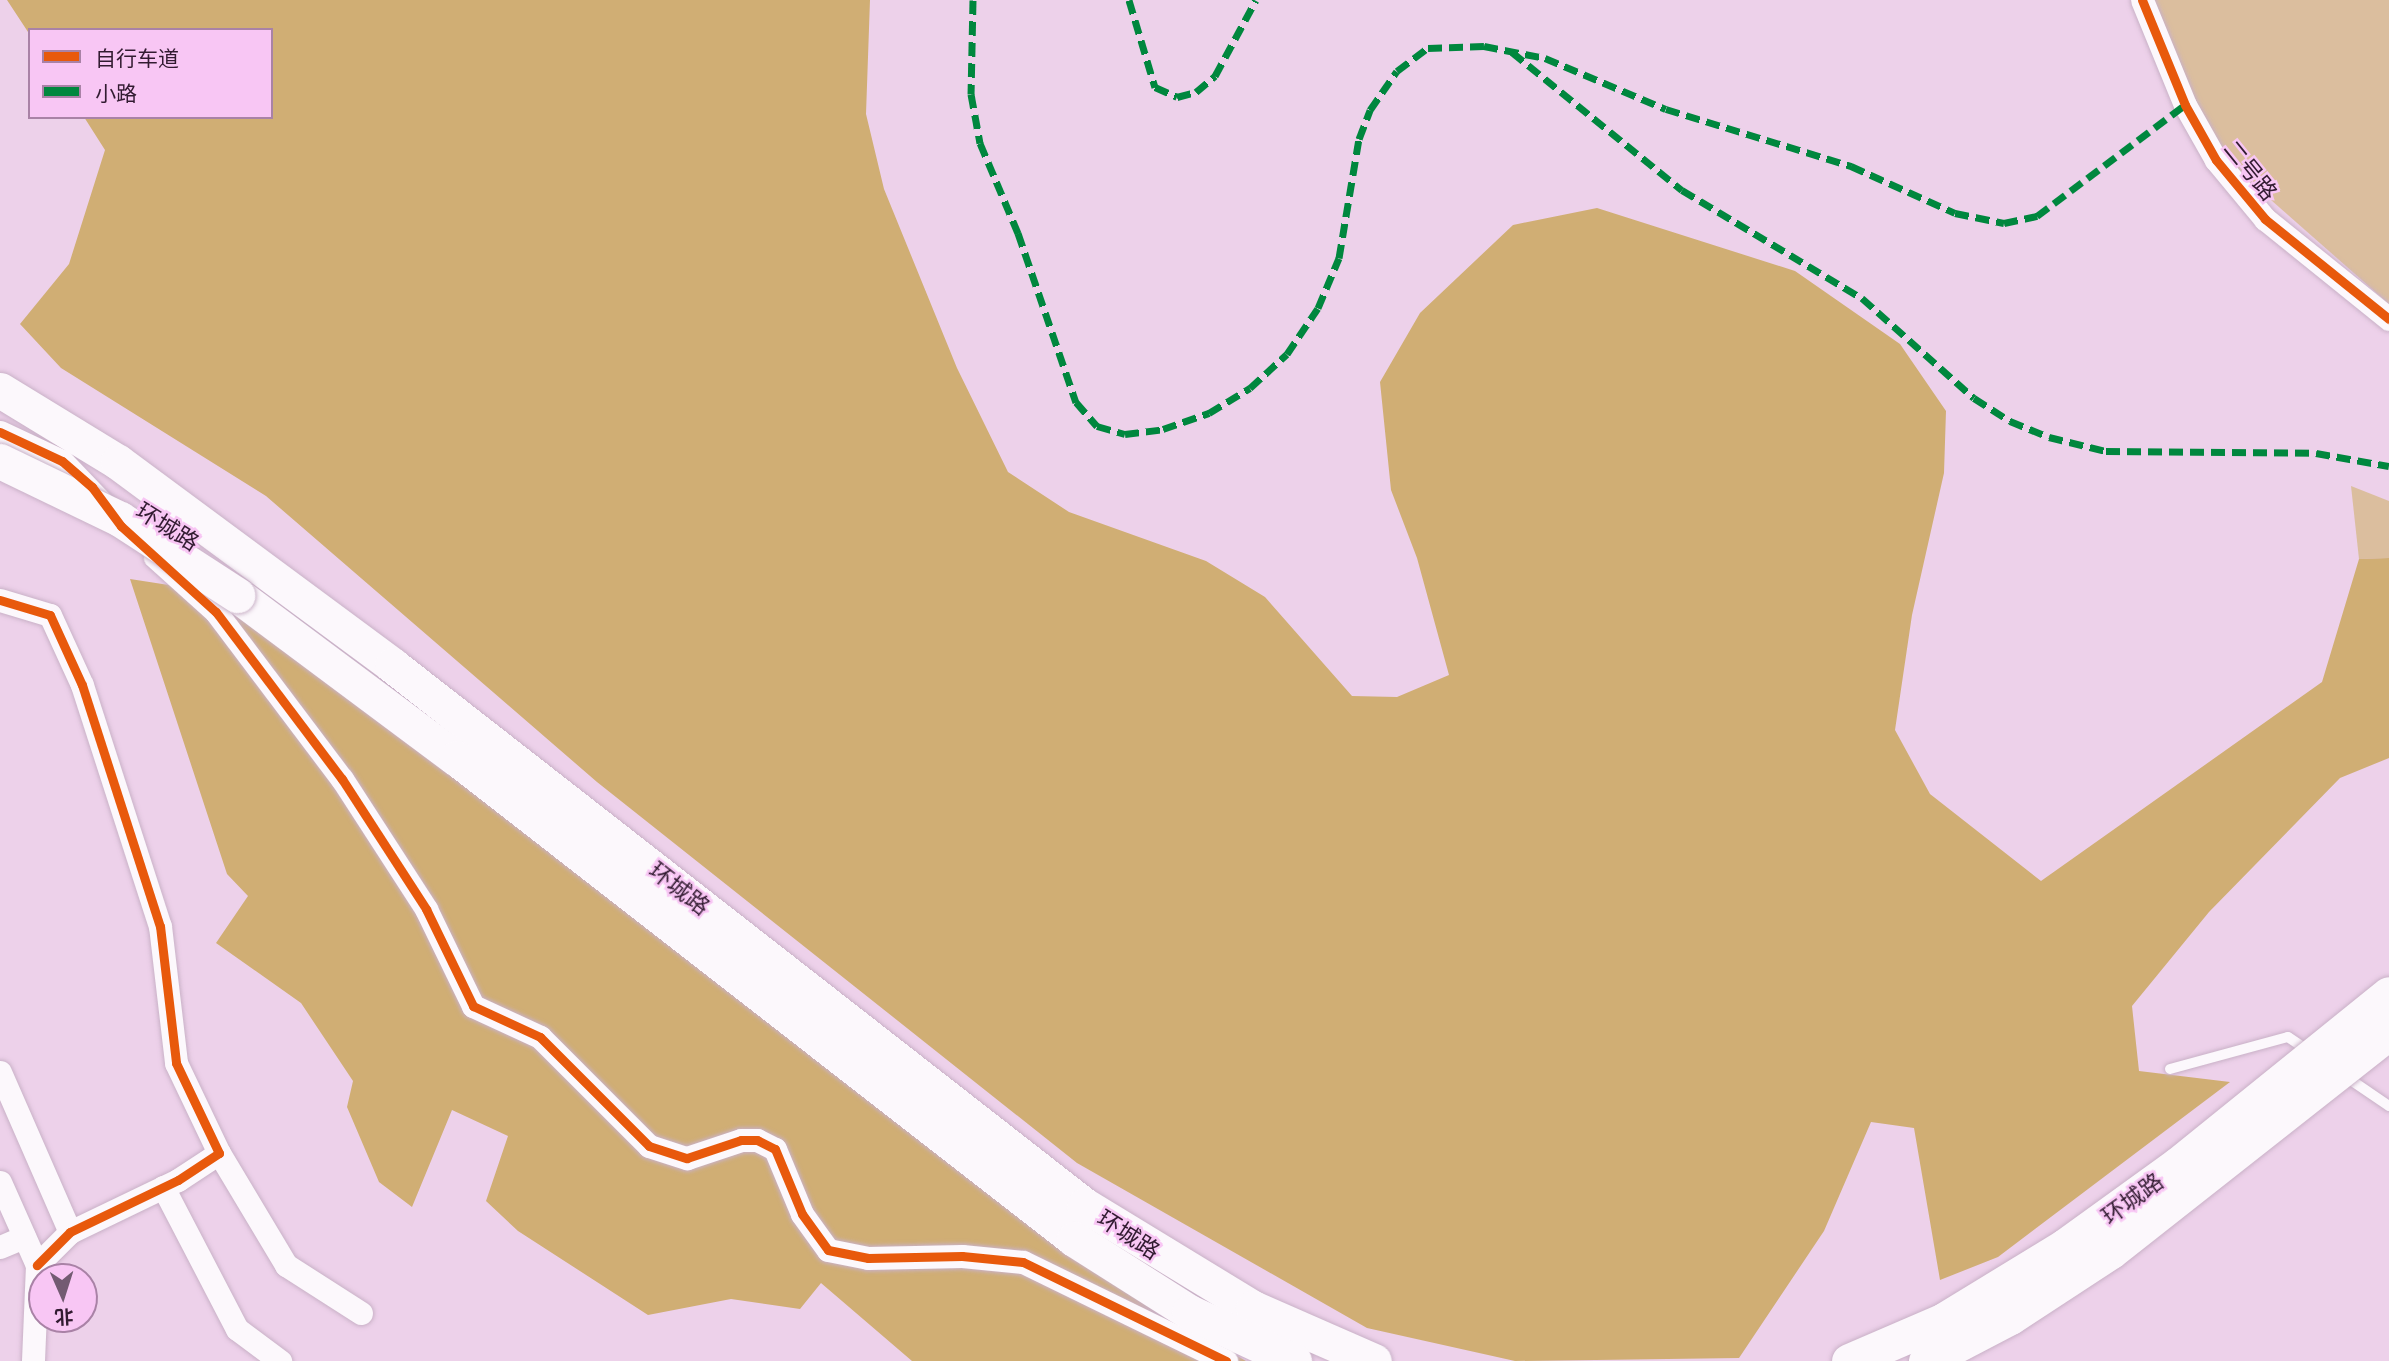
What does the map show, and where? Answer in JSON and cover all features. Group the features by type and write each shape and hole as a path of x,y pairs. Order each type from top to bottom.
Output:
{"main road":[{"name":"环城路","path":"0,390 118,462 260,568 619,840 962,1114 1112,1224 1240,1301 1374,1361"},
{"name":"环城路","path":"0,461 120,519 237,595 468,766 1024,1201 1135,1280 1212,1324 1294,1361"},
{"name":"环城路","path":"1849,1361 1944,1320 2065,1247 2177,1165 2389,994"},
{"name":"环城路","path":"1926,1361 2010,1317 2111,1251 2389,1032"}],"street":[{"name":"二号路","path":"2142,0 2185,104 2216,160 2265,219 2389,318"},
{"path":"0,432 62,461 92,488 121,526 216,612 342,779 426,909 473,1006 540,1037 649,1146 687,1158 741,1140 757,1139 775,1149 802,1214 828,1250 868,1258 962,1256 1023,1262 1226,1361"},
{"path":"0,600 50,615 82,685 160,926 176,1063 219,1153 286,1265 361,1313"},
{"path":"0,1072 70,1232"},
{"path":"39,1263 70,1232 163,1187 219,1153"},
{"path":"0,1182 36,1263"},
{"path":"163,1187 237,1329 280,1361"},
{"path":"0,1247 24,1237"},
{"path":"33,1361 34,1333"}],"lane":[{"path":"2170,1069 2288,1037 2389,1106"}],"shaded area":[{"path":"7,0 870,0 866,114 884,189 957,368 1008,472 1069,512 1206,561 1265,597 1352,696 1397,697 1449,675 1417,558 1391,490 1380,382 1420,313 1513,225 1597,208 1795,271 1900,344 1946,411 1944,473 1912,615 1895,730 1930,794 2041,881 2322,682 2359,559 2389,558 2389,758 2340,778 2209,912 2132,1006 2139,1071 2230,1082 1998,1257 1940,1280 1914,1128 1871,1122 1824,1231 1739,1358 1515,1361 1367,1328 1077,1163 597,782 266,496 61,368 20,324 69,264 105,150 85,119 273,119 273,28 28,28 28,32"},
{"path":"2154,0 2389,0 2389,304 2229,163 2201,115"},
{"path":"2351,486 2389,501 2389,558 2359,559"},
{"path":"130,579 214,592 1153,1307 1246,1361 912,1361 821,1283 800,1309 731,1299 648,1315 518,1231 486,1201 508,1136 452,1110 412,1207 379,1182 347,1107 353,1081 301,1003 216,943 248,896 227,874"}],"marked path":[{"path":"973,0 971,94 980,143 1018,233 1076,402 1097,426 1125,434 1163,429 1209,413 1250,388 1287,354 1318,308 1339,258 1359,139 1370,110 1397,71 1428,48 1484,46 1545,58 1666,109 1851,166 1955,213 2004,223 2037,216 2185,105"},
{"path":"1129,0 1155,87 1177,97 1196,92 1215,76 1256,0"},
{"path":"1512,52 1682,190 1862,298 1974,398 2010,421 2049,437 2106,451 2316,453 2389,466"}],"cycle path":[{"path":"2142,0 2185,105 2216,160 2265,219 2389,319"},
{"path":"0,432 62,461 92,487 121,526 216,612 342,779 426,909 473,1006 540,1037 649,1146 687,1158 741,1140 757,1140 775,1149 802,1214 828,1250 868,1258 962,1256 1023,1262 1226,1361"},
{"path":"0,600 50,615 82,685 160,926 176,1063 219,1153 178,1180 70,1232 39,1263"}]}
